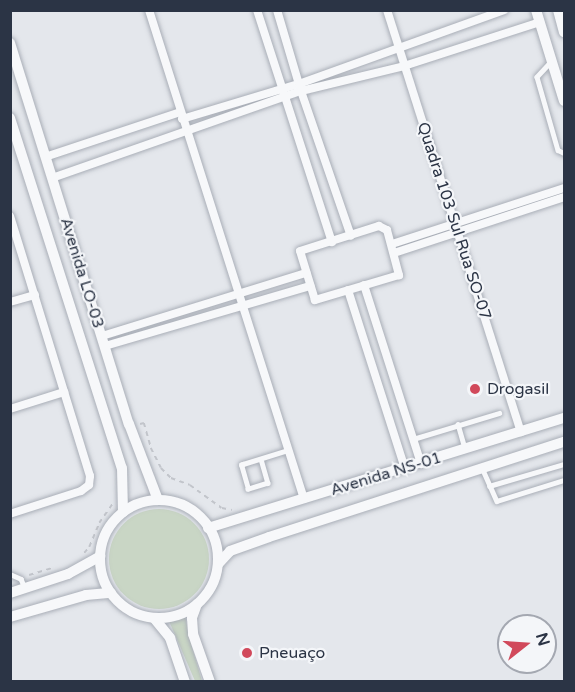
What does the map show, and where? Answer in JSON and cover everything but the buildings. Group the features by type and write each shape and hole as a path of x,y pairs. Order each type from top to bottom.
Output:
{"street":[{"path":"149,10 304,500"},
{"path":"257,10 332,242"},
{"path":"277,10 300,88 351,236"},
{"name":"Quadra 103 Sul Rua SO-07","path":"387,10 521,432"},
{"path":"52,178 300,88 398,47 504,10"},
{"path":"536,10 564,101"},
{"path":"560,12 564,32"},
{"path":"300,88 404,66 540,22"},
{"name":"Avenida LO-03","path":"10,44 129,424 158,500"},
{"path":"45,157 181,116 284,93"},
{"name":"Avenida LO-03","path":"10,118 122,468 123,512"},
{"path":"456,229 564,188"},
{"path":"393,249 564,197"},
{"path":"10,216 90,474 89,485 73,494 10,514"},
{"path":"383,226 387,229 399,275 317,301 300,251 351,236 383,226"},
{"path":"103,341 239,293 306,273"},
{"path":"364,285 421,464"},
{"path":"103,341 310,286"},
{"path":"348,290 405,469"},
{"path":"10,302 35,295"},
{"path":"10,409 64,392"},
{"name":"Avenida NS-01","path":"208,528 564,418"},
{"name":"Avenida NS-01","path":"219,563 226,554 237,548 564,442"},
{"path":"158,500 169,500 187,507 202,518 212,534 219,563 209,590 197,604 169,617 154,618 135,613 119,603 111,593 101,570 100,556 105,533 123,512 132,506 158,500"},
{"path":"10,593 68,574 100,556"},
{"path":"10,617 86,595 111,593"},
{"path":"197,604 192,628 210,681"},
{"path":"154,618 170,638 185,681"}],"lane":[{"path":"552,61 537,77 558,150 564,153"},
{"path":"413,439 499,413"},
{"path":"458,424 465,449"},
{"path":"261,459 268,483 248,489 241,465 289,450"},
{"path":"489,486 564,464"},
{"path":"482,468 497,501 564,480"},
{"path":"10,574 21,579 25,588"}],"green space":[{"path":"159,509 178,513 194,524 205,540 209,559 205,578 194,594 178,605 159,609 140,605 124,594 113,578 109,559 113,540 124,524 140,513"},
{"path":"185,616 202,681 195,681 169,621"}],"place":[{"name":"Drogasil","path":"475,389"},
{"name":"Pneuaço","path":"247,653"}]}
